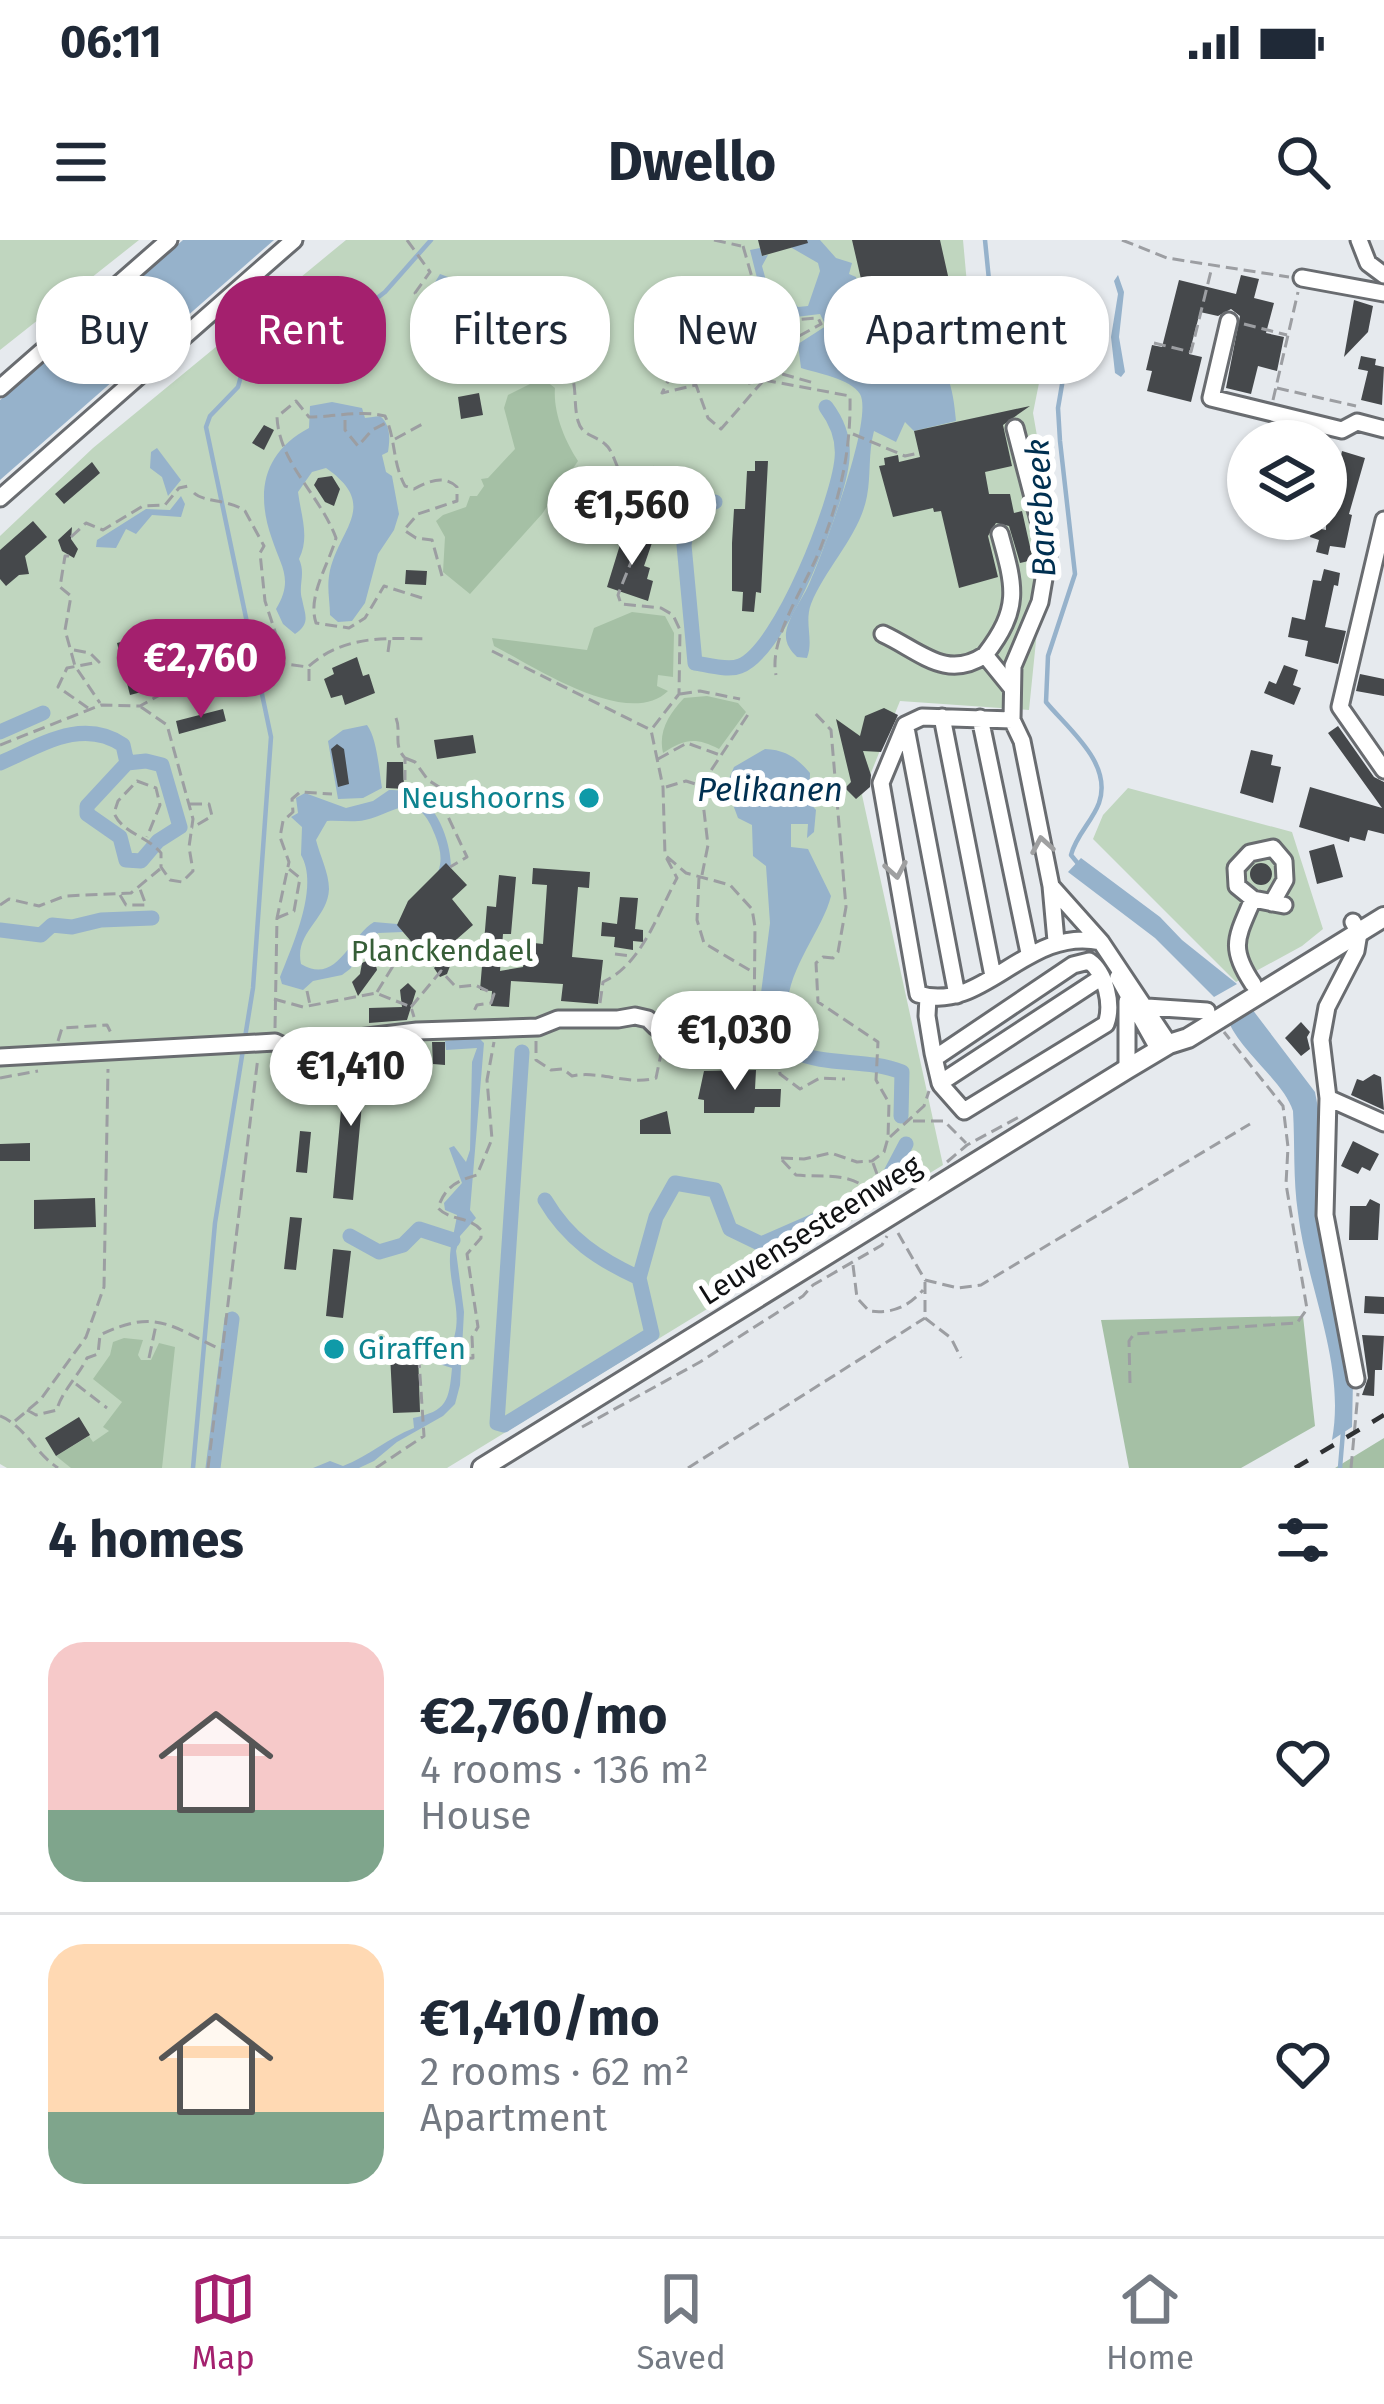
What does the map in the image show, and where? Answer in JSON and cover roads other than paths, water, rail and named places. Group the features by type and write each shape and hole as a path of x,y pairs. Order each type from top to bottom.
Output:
{"main road":[{"name":"Leuvensesteenweg","path":"1212,1016 1356,927 1384,903"},
{"name":"Leuvensesteenweg","path":"482,1468 1127,1069 1188,1038 1252,984 1356,927 1384,917"}],"street":[{"path":"0,388 169,240"},
{"path":"0,498 294,240"},
{"path":"1359,240 1368,263 1384,274"},
{"path":"1302,278 1384,293"},
{"path":"1229,321 1211,398 1342,430 1357,422 1384,429"},
{"path":"1228,395 1264,404 1270,413"},
{"path":"1015,428 1048,555 1040,602 1016,656 1012,720 1022,741 1052,886 1056,941"},
{"path":"1384,520 1340,707 1384,770"},
{"path":"883,634 948,668 967,666 985,656 1008,618 1014,591 1000,534"},
{"path":"985,656 1011,688"},
{"path":"1012,720 922,717 905,725 881,783 918,994 957,994 1056,941 1101,942"},
{"path":"942,717 993,976"},
{"path":"980,718 1029,953"},
{"path":"905,725 957,994"},
{"path":"1273,848 1284,861 1285,880 1278,904 1253,899 1237,886 1235,868 1250,853 1273,848"},
{"path":"1052,886 1101,942 1147,1007 1164,1047"},
{"path":"1252,984 1237,961 1236,950 1253,899"},
{"path":"1356,927 1356,951 1321,1025 1328,1098 1325,1215 1356,1379"},
{"path":"1101,942 1127,998 1164,1047"},
{"path":"928,997 936,1081 964,1111 1106,1024 1108,1001 1102,977 1089,962 1073,965 934,1058"},
{"path":"936,1081 1102,977"},
{"path":"1127,998 1127,1069"},
{"path":"1147,1007 1212,1016"},
{"path":"0,1058 275,1042 304,1056 342,1040 417,1031 538,1028 558,1019 635,1016 656,1027 671,1028"},
{"path":"1328,1098 1384,1124"}],"water":[{"path":"183,240 274,240 233,276 215,276 215,292 191,313 191,276 142,276"},
{"path":"789,240 820,240 836,258 852,263 849,274 854,276 824,276 824,322 820,314 800,316 800,307 808,306 820,271 818,263 792,248"},
{"path":"760,248 762,256 768,255 762,266 765,276 756,276 750,250"},
{"path":"1118,275 1124,292 1119,337 1125,372 1121,377 1115,373 1111,337"},
{"path":"824,327 824,374 801,368 800,343"},
{"path":"36,369 36,384 110,384 0,480 0,400"},
{"path":"849,384 950,384 956,421 914,431 905,422 896,442 874,431 863,510 811,604 807,658 797,657 786,640 787,627 810,582 854,457 860,394"},
{"path":"332,402 362,408 365,418 380,416 386,424 389,447 382,455 386,472 392,476 399,514 378,554 365,603 352,621 338,622 330,615 329,576 351,519 351,495 326,468 312,472 298,492 306,618 295,634 276,609 285,581 267,521 264,489 273,461 309,428 310,406"},
{"path":"157,448 181,480 168,496 162,477 150,468 151,452"},
{"path":"181,496 185,504 181,517 152,515 136,534 126,529 116,548 96,547 97,540 146,509 170,510"},
{"path":"367,725 382,788 363,798 338,799 328,741 343,730"},
{"name":"Pelikanen","path":"765,749 790,756 810,773 814,832 807,838 808,824 791,824 791,847 808,849 831,896 791,985 790,1022 800,1039 790,1061 759,1047 740,1047 742,1037 779,1038 782,1032 760,1001 770,923 766,866 753,856 752,825 738,818 726,786 734,767"},
{"path":"389,790 415,794 434,813 449,848 450,884 438,872 439,849 421,811 404,807 360,821 327,821 316,840 328,877 327,900 302,943 301,964 324,969 333,964 374,922 397,924 403,932 378,933 342,975 313,981 303,990 282,984 280,977 306,898 302,827 291,817 298,813 296,798 305,793 346,808 373,801"},
{"path":"1081,858 1160,917 1237,984 1214,997 1155,938 1068,872"},
{"path":"1252,1009 1315,1092 1321,1124 1319,1213 1353,1380 1352,1427 1332,1440 1334,1383 1298,1213 1293,1111 1229,1023"},
{"path":"478,1037 484,1043 470,1210 476,1218 460,1236 456,1251 464,1312 455,1404 359,1468 313,1468 330,1461 343,1466 361,1457 414,1428 413,1418 433,1412 447,1396 452,1368 436,1363 434,1350 449,1350 456,1328 450,1258 457,1215 445,1210 444,1203 462,1183 449,1148 454,1146 466,1162 470,1150 472,1062 477,1048 446,1050 445,1041"}],"waterway":[{"name":"Barebeek","path":"193,1468 215,1223 253,988 271,737 206,427 210,416 238,387 246,357 319,313 364,308 385,292 431,240"},
{"name":"Barebeek","path":"985,240 989,280 1055,350 1064,373 1058,408 1075,574 1048,656 1046,702 1086,748 1100,774 1099,803 1071,855 1080,866"},
{"path":"715,502 691,504 684,545 695,663 735,667 756,654 773,633 819,539 842,452 839,432 826,407"},
{"path":"0,732 43,713"},
{"path":"0,763 77,734 108,737 123,745 127,763"},
{"path":"146,761 162,765 180,827 158,841 141,861 126,860 120,837 87,814 87,806 127,763 146,761"},
{"path":"0,930 41,935 52,925 152,918"},
{"path":"792,1051 902,1072 901,1116"},
{"path":"522,1052 497,1423 504,1425 652,1334 639,1278 585,1246 545,1200"},
{"path":"885,1184 906,1144"},
{"path":"639,1278 656,1217 675,1183 715,1190 730,1229 761,1244 848,1206"},
{"path":"350,1236 379,1252 403,1245 419,1229 453,1240"},
{"path":"213,1468 232,1319"},
{"name":"Barebeek","path":"1340,1468 1343,1432"}],"railway":[{"path":"1295,1468 1384,1415"}],"place":[{"name":"Neushoorns","path":"589,798"},
{"name":"Giraffen","path":"334,1349"}],"park label":[{"name":"Planckendael","path":"442,951"}]}
